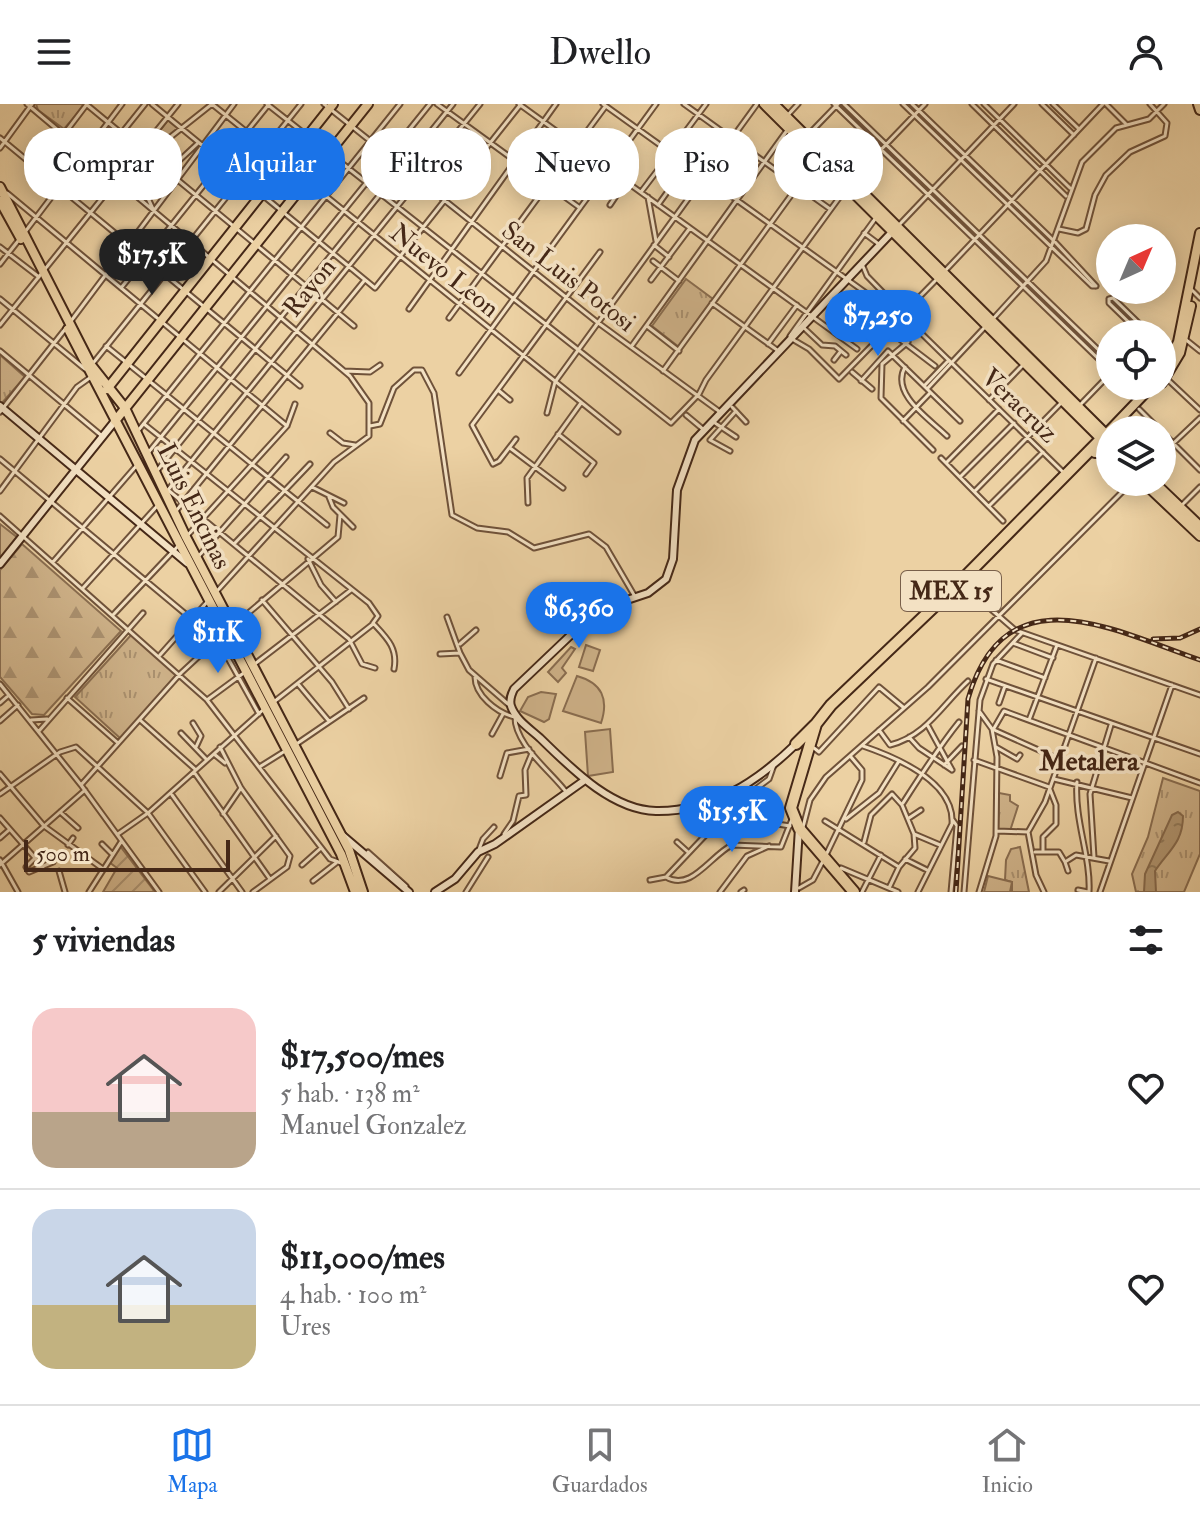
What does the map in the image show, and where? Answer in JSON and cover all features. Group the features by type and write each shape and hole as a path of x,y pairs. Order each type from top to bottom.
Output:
{"highway":[{"path":"1092,430 1096,433"},
{"name":"MEX 15","path":"800,829 796,800 821,725 835,706 1096,450"},
{"name":"MEX 15","path":"800,829 793,797 814,749 816,724 831,705 962,584"},
{"path":"796,744 816,724"},
{"path":"800,829 841,868 857,889"},
{"path":"826,854 857,889"}],"main road":[{"path":"345,132 368,104"},
{"path":"764,104 785,117"},
{"path":"774,104 785,117"},
{"path":"313,128 329,105"},
{"path":"0,187 41,275 158,505 176,548 188,563 225,633 232,653 246,671"},
{"path":"102,396 257,200"},
{"path":"115,421 292,200"},
{"path":"863,200 877,216 895,229"},
{"path":"865,200 1078,406 1096,428"},
{"path":"0,201 22,236"},
{"path":"1176,337 1194,293 1200,233"},
{"path":"1176,355 1185,339 1200,262"},
{"path":"989,323 1092,430"},
{"name":"Luis Encinas","path":"93,373 125,408 186,537 233,626 246,671 265,709 294,745 341,835 361,879 363,892"},
{"path":"1128,416 1141,401"},
{"path":"1158,496 1200,536"},
{"path":"1169,496 1200,526"},
{"path":"265,709 355,892"},
{"path":"361,879 372,892"}],"street":[{"path":"69,128 87,104 113,128"},
{"path":"103,128 122,104"},
{"path":"126,128 145,104"},
{"path":"152,104 180,128"},
{"path":"158,128 178,104"},
{"path":"182,128 212,104"},
{"name":"Nuevo Leon","path":"212,104 241,128"},
{"path":"216,128 234,104"},
{"path":"249,128 268,104 297,128"},
{"path":"282,128 301,104"},
{"path":"381,128 400,104"},
{"path":"410,128 430,104"},
{"path":"437,104 507,154"},
{"path":"433,128 453,104"},
{"name":"Rayon","path":"460,128 480,104"},
{"path":"265,200 375,288 520,104 552,128"},
{"path":"539,128 556,104"},
{"path":"639,129 656,104"},
{"path":"684,104 718,128"},
{"path":"688,128 706,104"},
{"path":"739,128 757,104"},
{"path":"631,347 765,162 785,117 798,104"},
{"path":"844,104 1096,347"},
{"path":"903,104 1092,286 1096,286 1096,282 912,104"},
{"path":"883,148 925,104"},
{"path":"972,104 1067,197"},
{"path":"984,104 1070,188"},
{"path":"810,314 862,264 1014,104"},
{"path":"1042,104 1074,135"},
{"path":"1053,104 1079,129"},
{"path":"792,337 839,379 1105,104 1126,124"},
{"path":"1059,229 1074,233 1086,229 1095,195 1106,175 1134,149 1164,138 1167,123 1150,104"},
{"path":"903,421 917,407 934,380 1028,282 1053,248 1078,167 1116,128 1149,119 1164,104"},
{"path":"0,148 30,105 58,128"},
{"name":"San Luis Potosi","path":"329,105 361,132"},
{"path":"588,128 605,105"},
{"name":"Veracruz","path":"605,105 635,128"},
{"path":"814,128 836,105 860,128"},
{"path":"182,130 198,144"},
{"path":"0,138 24,158"},
{"path":"182,160 198,148"},
{"path":"182,175 198,149"},
{"path":"883,150 1096,358"},
{"path":"345,171 361,152"},
{"path":"758,157 774,168"},
{"path":"347,168 361,178"},
{"path":"409,309 507,171"},
{"path":"655,174 641,192 857,349"},
{"path":"182,184 354,326"},
{"path":"0,187 287,426"},
{"path":"147,454 361,188"},
{"path":"121,288 198,190"},
{"path":"648,197 655,243 669,257"},
{"path":"0,264 49,200"},
{"path":"74,200 300,386"},
{"path":"0,325 101,200"},
{"path":"140,200 294,333 344,371 367,399 369,436 298,501 215,593"},
{"path":"149,200 155,213"},
{"path":"164,200 1,408 176,548"},
{"path":"0,491 64,404 84,379 93,373 106,346 222,200"},
{"path":"137,432 323,200"},
{"name":"Nuevo Leon","path":"331,200 618,432"},
{"path":"156,472 374,200"},
{"path":"388,200 663,419 674,423 837,200"},
{"name":"Rayon","path":"166,491 403,200"},
{"path":"449,318 536,200"},
{"path":"569,200 580,208"},
{"path":"459,373 586,200"},
{"path":"610,205 613,200"},
{"path":"658,205 662,200"},
{"path":"547,413 555,382 687,200"},
{"path":"663,371 787,200"},
{"path":"818,200 830,209"},
{"name":"San Luis Potosi","path":"445,201 696,396 722,427 736,437"},
{"name":"Veracruz","path":"736,201 899,317 952,361 1067,476"},
{"path":"511,706 514,689 597,610 655,589 669,574 680,475 690,450 704,430 802,325 877,216"},
{"path":"961,226 966,221"},
{"path":"651,280 690,228"},
{"path":"864,233 880,245"},
{"path":"0,247 41,275"},
{"path":"516,439 496,463 490,460 472,425 600,252"},
{"path":"653,261 679,281"},
{"path":"862,264 867,276 899,309"},
{"path":"175,513 364,281"},
{"path":"1127,320 1109,303 1109,299 1113,298 1136,320"},
{"path":"0,299 93,373"},
{"path":"712,303 780,350"},
{"path":"768,344 797,305"},
{"path":"1064,325 1068,320"},
{"path":"647,325 679,351"},
{"path":"802,325 822,345 835,346 846,355"},
{"path":"780,350 802,325"},
{"path":"893,334 908,342 935,366"},
{"path":"1185,339 1200,351"},
{"path":"908,342 881,367 880,396 933,450"},
{"path":"106,346 327,525"},
{"path":"0,351 102,436"},
{"path":"834,360 841,351"},
{"path":"861,381 886,351 960,421"},
{"path":"989,400 1025,363"},
{"path":"344,371 370,372 380,365"},
{"path":"905,367 901,375 902,390 947,436"},
{"path":"370,426 380,423 397,385 414,370 422,370 434,393 452,515 477,528 508,532 530,547 589,534 606,547 635,596"},
{"path":"852,372 872,389"},
{"path":"1078,406 1096,387"},
{"path":"498,390 510,400"},
{"path":"1176,391 1200,410"},
{"path":"975,491 1063,401"},
{"path":"1141,401 1151,416"},
{"path":"528,503 527,478 581,403"},
{"path":"113,615 287,426 295,404"},
{"path":"730,451 711,439 734,409 746,422"},
{"path":"946,463 999,409"},
{"path":"686,415 704,430"},
{"path":"1176,440 1200,418"},
{"path":"0,564 115,421"},
{"path":"960,477 1014,423"},
{"path":"117,835 148,813 235,734 378,617 374,608 144,424"},
{"path":"330,433 343,443 356,446"},
{"path":"558,434 594,463 586,474"},
{"path":"1176,446 1200,470"},
{"path":"510,448 563,488"},
{"path":"989,506 1043,452"},
{"path":"197,558 286,457"},
{"path":"941,458 1003,521"},
{"path":"0,459 232,653"},
{"path":"234,544 310,464"},
{"path":"52,562 137,465"},
{"path":"312,487 344,503"},
{"path":"1180,507 1200,487"},
{"path":"166,491 351,641 362,664 375,668"},
{"path":"798,891 800,829 816,789 998,617 1118,496"},
{"path":"329,497 340,515 353,527"},
{"path":"82,588 158,505"},
{"path":"81,785 181,673 309,558 338,537 340,515"},
{"path":"0,516 181,673 207,700 321,848 340,862 313,881"},
{"path":"309,558 321,585 336,602"},
{"path":"962,584 998,617 1022,633 1200,695"},
{"path":"207,700 351,590"},
{"path":"262,600 318,666 349,709"},
{"path":"160,655 208,601"},
{"path":"39,731 143,613"},
{"path":"447,617 460,644 460,653 475,677 511,706 531,751 567,793"},
{"path":"373,623 392,644 396,657 394,669"},
{"path":"460,644 476,630"},
{"path":"964,892 979,711 986,679 996,660 1022,633"},
{"path":"1013,643 1053,658"},
{"path":"1029,720 1057,645"},
{"path":"440,654 460,653"},
{"path":"1044,891 1036,875 1028,832 1043,806 1061,760 1096,658"},
{"path":"996,660 1046,678"},
{"path":"246,671 265,709"},
{"path":"475,677 476,688 503,714 515,716 585,780 632,806 666,811 729,795 756,781 796,744 814,749 879,687 903,707"},
{"path":"986,679 1200,754"},
{"path":"879,730 890,745 909,737 928,726 968,681"},
{"path":"0,684 85,790 159,892"},
{"path":"298,684 330,722"},
{"path":"1100,892 1172,685"},
{"path":"999,703 1005,686"},
{"path":"0,703 9,694"},
{"path":"67,698 119,744"},
{"path":"260,766 364,698"},
{"path":"0,721 19,705"},
{"path":"979,711 993,730 997,768 997,831 979,892"},
{"path":"993,730 1003,711 1200,783"},
{"path":"492,734 503,714"},
{"path":"31,720 50,718"},
{"path":"140,720 195,771 270,879"},
{"path":"902,805 931,757 959,722"},
{"path":"193,723 201,736 195,748"},
{"path":"1094,857 1091,787 1111,725"},
{"path":"909,737 931,757 953,770 928,726"},
{"path":"993,730 1061,760"},
{"path":"181,733 207,760"},
{"path":"863,746 899,760 938,788 957,826 951,892"},
{"path":"944,765 962,746"},
{"path":"0,794 56,754 76,747 148,813 204,890 198,892"},
{"path":"220,747 241,788 290,859 287,867 253,892"},
{"path":"996,747 1017,759 1020,755"},
{"path":"500,776 507,753 531,751"},
{"path":"499,841 513,821 519,796 526,795 525,770 531,751"},
{"path":"214,754 228,766"},
{"path":"798,891 813,880 846,819 862,777 851,757"},
{"path":"846,819 879,793 899,760"},
{"path":"974,760 1049,787 1056,805 1056,824 1043,837 1043,852"},
{"path":"666,877 733,806 769,779 774,765"},
{"path":"0,774 44,826 103,869"},
{"path":"1053,779 1077,782 1132,798"},
{"path":"435,892 455,879 478,852 499,841 585,780"},
{"path":"1077,782 1078,816 1091,876 1088,892 1078,890"},
{"path":"223,814 241,788"},
{"path":"12,892 18,890 1,862 85,790"},
{"path":"171,793 242,892"},
{"path":"864,842 870,818 887,796 894,794 909,818 915,848 899,867 889,888"},
{"path":"757,821 770,798"},
{"path":"909,818 921,810"},
{"path":"60,812 78,828"},
{"path":"0,818 43,867"},
{"path":"739,826 746,819 800,829"},
{"path":"918,892 952,819"},
{"path":"825,821 864,842 899,867"},
{"path":"478,852 481,842 494,827"},
{"path":"0,838 10,829"},
{"path":"650,880 666,877 676,882 687,882 732,845 781,847 787,837 800,829"},
{"path":"787,837 800,829"},
{"path":"997,831 1028,832"},
{"path":"914,834 940,845"},
{"path":"341,835 406,890"},
{"path":"219,892 276,836"},
{"path":"68,845 73,838"},
{"path":"89,892 122,841"},
{"path":"677,842 688,852"},
{"path":"102,844 112,854"},
{"path":"720,892 747,856 769,846"},
{"path":"302,865 321,848"},
{"path":"368,852 406,890"},
{"path":"1033,852 1059,852 1068,871"},
{"path":"857,889 869,879 881,855"},
{"path":"1065,862 1075,855 1109,861"},
{"path":"466,892 488,857"},
{"path":"36,858 26,867 28,871 53,862"},
{"path":"905,859 928,870"},
{"path":"841,868 898,892"},
{"path":"59,871 65,892"},
{"path":"726,892 727,885"}],"green space":[{"path":"36,104 84,106 65,128 38,110"},
{"path":"168,120 178,128 162,128"},
{"path":"686,279 713,299 679,347 652,326"},
{"path":"0,355 25,377 1,404 0,404"},
{"path":"124,413 184,537 179,542 117,422"},
{"path":"0,524 18,538 0,561"},
{"path":"22,544 121,631 44,715 32,714 0,677 0,570"},
{"path":"132,634 177,674 121,739 75,697"},
{"path":"586,645 600,650 593,671 579,667"},
{"path":"571,647 575,649 562,668 566,673 558,682 548,672"},
{"path":"577,676 592,683 601,693 604,707 601,723 563,711"},
{"path":"541,692 556,694 549,719 544,722 520,711 528,697"},
{"path":"610,729 613,772 588,776 585,732"},
{"path":"1163,778 1200,791 1200,854 1184,892 1136,892 1132,874 1148,837"},
{"path":"999,793 1010,795 1010,801 1018,806 1010,831 998,830"},
{"path":"120,846 155,892 103,892 117,868 109,862"},
{"path":"1020,847 1029,892 1012,892 1012,882 1005,880 1006,860 1011,849"},
{"path":"988,876 1012,882 1010,892 984,892"}],"water":[{"path":"1178,812 1183,816 1180,833 1155,871 1156,892 1144,892 1145,874 1172,815"}],"railway":[{"path":"956,892 968,699 985,659 1008,635 1035,622 1065,620 1132,635 1200,660"},
{"path":"1153,639 1180,638 1200,629"}],"district":[{"name":"Metalera","path":"1089,760"}]}
